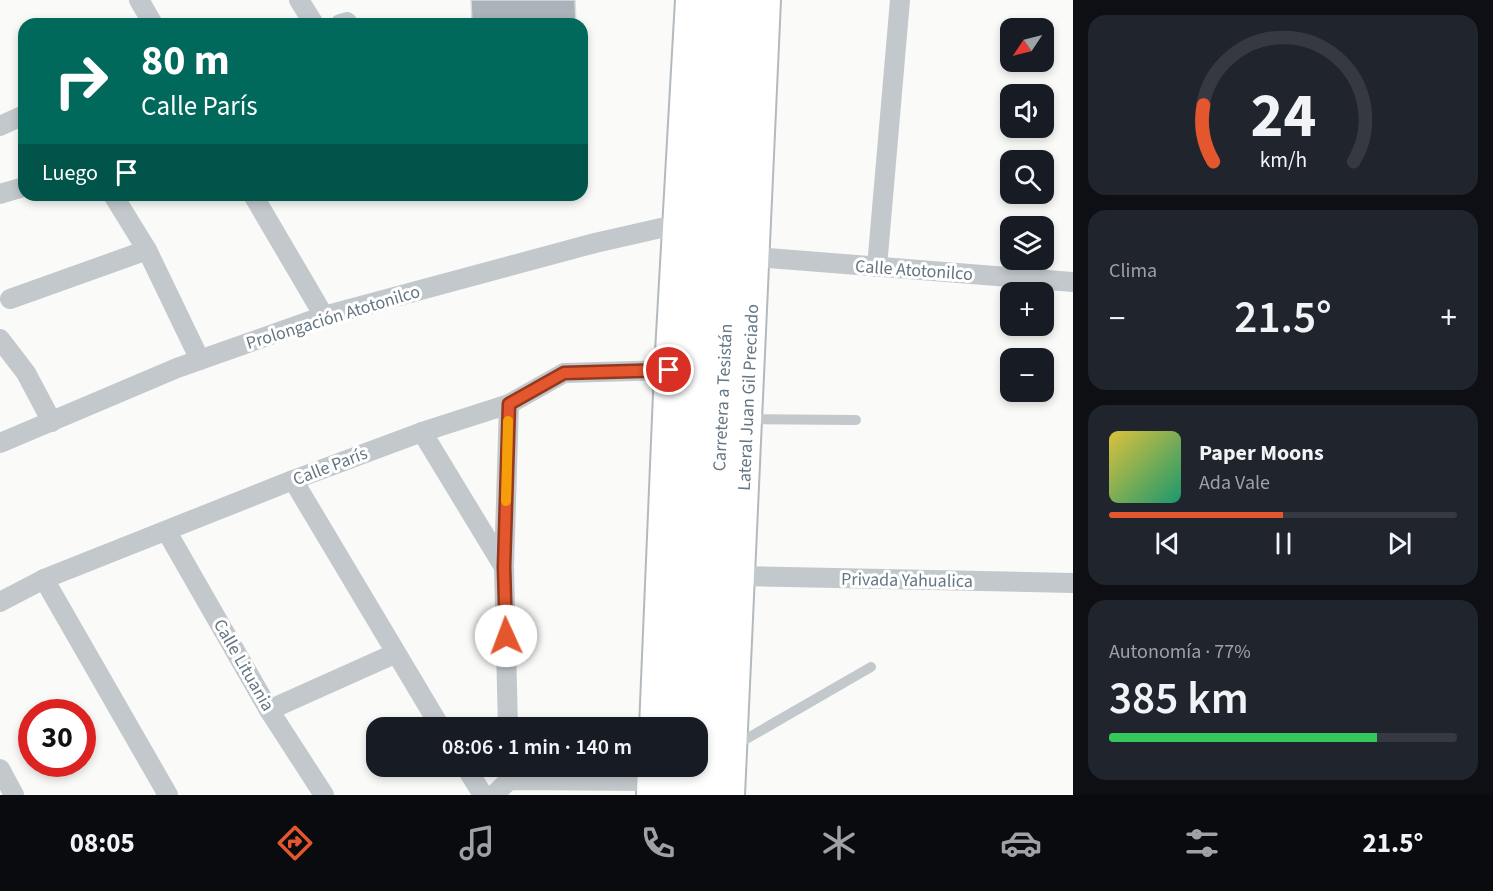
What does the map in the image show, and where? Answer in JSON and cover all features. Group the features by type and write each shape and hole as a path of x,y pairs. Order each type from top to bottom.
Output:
{"main road":[{"path":"654,717 669,370 690,0"},
{"name":"Carretera a Tesistán","path":"682,717 714,0"},
{"name":"Carretera a Tesistán","path":"704,795 750,77 741,0"},
{"name":"Lateral Juan Gil Preciado","path":"730,795 755,256 750,77 766,0"}],"street":[{"path":"139,0 150,18"},
{"path":"299,0 310,18"},
{"path":"877,267 900,0"},
{"path":"0,126 18,118"},
{"path":"0,194 18,188"},
{"path":"117,201 147,250 200,360"},
{"path":"257,201 324,316"},
{"name":"Prolongación Atotonilco","path":"0,443 200,360 324,316 595,243 662,228 677,228"},
{"path":"9,299 147,250"},
{"name":"Calle Atotonilco","path":"755,256 1073,282"},
{"path":"0,339 26,373 52,422"},
{"name":"Calle París","path":"0,602 44,579 293,480 422,432 509,404 564,373 669,370"},
{"path":"508,717 504,567 509,404"},
{"path":"422,432 504,567"},
{"path":"293,480 394,654 434,717"},
{"name":"Calle Lituania","path":"167,532 269,710 324,795"},
{"name":"Privada Yahualica","path":"741,576 1073,584"},
{"path":"44,579 168,795"},
{"path":"269,710 394,654"},
{"path":"0,769 14,795"},
{"path":"472,777 483,795"},
{"path":"494,795 506,777"},
{"path":"564,777 659,784"}],"lane":[{"path":"748,419 856,420"},
{"path":"732,747 871,667"}],"building":[{"path":"471,0 575,0 576,18 472,18"}],"slow traffic":[{"path":"506,501 508,421"}],"route":[{"path":"506,636 504,567 509,404 564,373 669,370"}]}
